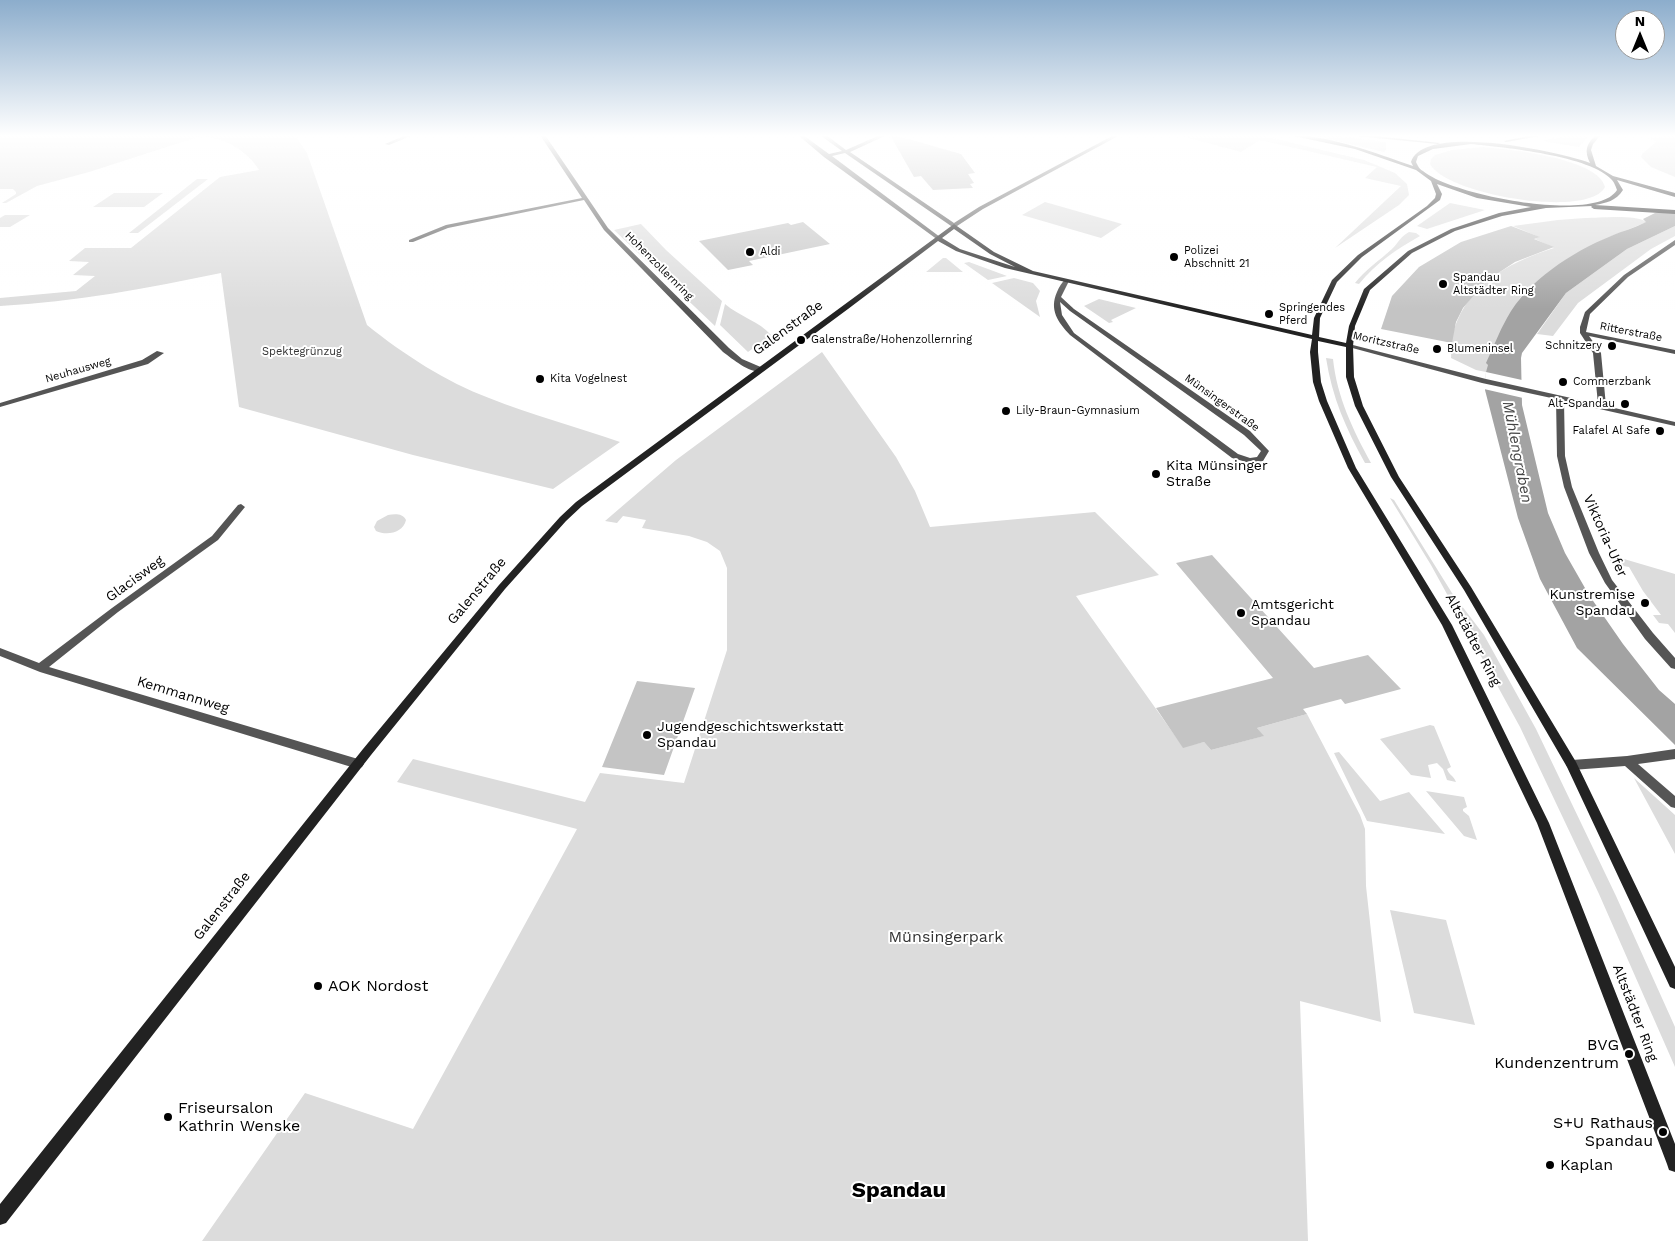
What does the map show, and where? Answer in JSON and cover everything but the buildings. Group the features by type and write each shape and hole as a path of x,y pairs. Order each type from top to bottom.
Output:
{"main road":[{"name":"Altstädter Ring","path":"1438,193 1436,201 1406,225 1360,256 1334,281 1317,318 1314,338 1316,374 1323,401 1352,468 1447,625 1544,823 1675,1164"},
{"path":"1470,193 1485,198 1518,204 1675,212"},
{"path":"1576,206 1601,202 1617,196 1618,193"},
{"name":"Altstädter Ring","path":"1548,206 1501,214 1467,224 1440,236 1410,252 1367,289 1352,326 1349,346 1350,377 1359,406 1395,477 1468,590 1572,765 1675,982"},
{"name":"Galenstraße","path":"0,1217 358,764 502,587 562,519 579,504 954,226"},
{"name":"Moritzstraße","path":"954,226 992,253 1032,273"},
{"name":"Moritzstraße","path":"938,238 958,250 1006,267 1349,346"}],"street":[{"name":"Hohenzollernring","path":"580,193 606,229 726,350 739,361 760,370"},
{"path":"876,193 938,238"},
{"path":"905,193 954,226"},
{"name":"Galenstraße","path":"954,226 1010,193"},
{"path":"411,241 446,227 583,198"},
{"path":"1602,408 1597,353 1583,333 1587,312 1630,273 1675,242"},
{"path":"1058,297 1066,281"},
{"name":"Münsingerstraße","path":"1058,297 1072,310 1247,433 1265,451 1260,458 1250,460 1235,456 1072,334 1060,322 1055,308 1058,297"},
{"name":"Ritterstraße","path":"1583,333 1675,352"},
{"name":"Moritzstraße","path":"1349,346 1485,381 1675,424"},
{"name":"Neuhausweg","path":"0,405 145,362 160,353"},
{"name":"Viktoria-Ufer","path":"1560,398 1561,456 1568,487 1594,553 1608,581 1649,636 1675,665"},
{"name":"Glacisweg","path":"40,668 114,610 215,538 241,507"},
{"name":"Kemmannweg","path":"0,652 40,668 358,764"},
{"path":"1572,765 1627,761 1675,754"},
{"path":"1627,761 1675,803"}],"green space":[{"name":"Spektegrünzug","path":"24,193 6,203 2,203 16,194"},
{"path":"114,193 163,193 144,207 93,207"},
{"path":"179,193 190,193 138,233 129,233"},
{"name":"Spektegrünzug","path":"200,193 321,193 367,325 425,366 457,384 505,404 620,442 553,489 413,455 239,407 221,273 84,298 0,306 0,298 76,291 95,276 73,275 89,262 69,261 85,248 131,248"},
{"path":"1394,193 1409,193 1409,195 1399,205 1335,248"},
{"path":"1489,193 1598,193 1594,196 1573,201 1547,202"},
{"path":"1045,202 1122,224 1101,238 1022,215"},
{"path":"1450,203 1485,210 1427,229 1417,226"},
{"path":"5,215 30,215 10,227 0,227 0,218"},
{"path":"1626,217 1647,222 1609,237 1578,253 1542,278 1520,298 1486,372 1476,370 1451,358 1450,344 1457,322 1465,306 1476,292 1503,270 1536,254 1554,248 1535,239 1539,237 1513,226 1585,218"},
{"path":"641,224 666,250 722,301 715,326 614,230"},
{"path":"1675,226 1675,236 1651,249 1578,303 1553,336 1537,334 1566,293 1627,249"},
{"path":"1409,232 1420,236 1387,257 1372,269 1359,284 1355,283 1364,273"},
{"path":"943,258 946,258 963,272 926,272"},
{"path":"969,262 1007,276 988,280 964,263"},
{"path":"1014,278 1033,283 1040,291 1036,301 1040,317 992,283"},
{"path":"1099,299 1136,308 1111,320 1113,322 1109,323 1084,306"},
{"path":"725,304 761,326 771,335 748,352 720,325"},
{"name":"Münsingerpark","path":"822,352 896,457 915,491 930,527 1095,512 1159,575 1076,596 1183,747 1204,742 1211,750 1263,736 1257,728 1307,714 1360,815 1365,829 1366,886 1381,1022 1300,1001 1308,1241 202,1241 305,1093 413,1129 577,829 397,782 413,759 585,802 600,773 684,783 727,650 727,568 720,551 707,542 689,536 642,528 646,520 623,516 617,523 605,521 676,460"},
{"path":"1326,358 1333,359 1342,400 1371,463 1365,463 1346,425 1332,386"},
{"path":"1390,498 1394,500 1452,593 1484,635 1536,729 1616,896 1675,1027 1675,1067 1599,894 1520,727 1431,565"},
{"path":"396,514 403,516 406,520 402,528 390,533 376,531 374,527 377,521 388,515"},
{"path":"1607,554 1675,574 1675,633 1668,624 1659,623 1653,615 1661,615 1643,591 1629,567 1612,564"},
{"path":"1430,725 1434,726 1451,767 1447,769 1456,782 1447,780 1443,769 1437,763 1428,765 1431,778 1411,775 1380,739"},
{"path":"1339,752 1380,801 1409,792 1445,834 1367,821 1334,753"},
{"path":"1634,778 1675,815 1675,854"},
{"path":"1426,791 1464,797 1467,807 1463,811 1469,816 1477,840 1464,836"},
{"path":"1390,910 1446,920 1475,1025 1414,1013"}],"water":[{"name":"Mühlengraben","path":"1675,210 1675,226 1627,249 1566,293 1522,353 1521,358 1522,405 1548,513 1565,553 1589,595 1623,644 1659,690 1675,704 1675,745 1577,648 1540,579 1518,518 1485,390 1488,365 1486,363 1501,329 1516,305 1538,280 1581,250 1646,222 1643,219 1655,213"}],"pier":[{"path":"1486,372 1522,380 1523,398 1484,389"}],"place":[{"name":"Aldi","path":"750,252"},
{"name":"Polizei Abschnitt 21","path":"1174,257"},
{"name":"Spandau Altstädter Ring","path":"1443,284"},
{"name":"Springendes Pferd","path":"1269,314"},
{"name":"Galenstraße/Hohenzollernring","path":"801,340"},
{"name":"Schnitzery","path":"1612,346"},
{"name":"Blumeninsel","path":"1437,349"},
{"name":"Kita Vogelnest","path":"540,379"},
{"name":"Commerzbank","path":"1563,382"},
{"name":"Alt-Spandau","path":"1625,404"},
{"name":"Lily-Braun-Gymnasium","path":"1006,411"},
{"name":"Falafel Al Safe","path":"1660,431"},
{"name":"Kita Münsinger Straße","path":"1156,474"},
{"name":"Kunstremise Spandau","path":"1645,603"},
{"name":"Amtsgericht Spandau","path":"1241,613"},
{"name":"Jugendgeschichtswerkstatt Spandau","path":"647,735"},
{"name":"AOK Nordost","path":"318,986"},
{"name":"BVG Kundenzentrum","path":"1629,1054"},
{"name":"Friseursalon Kathrin Wenske","path":"168,1117"},
{"name":"S+U Rathaus Spandau","path":"1663,1132"},
{"name":"Kaplan","path":"1550,1165"}],"district":[{"name":"Spandau","path":"899,1191"}]}
